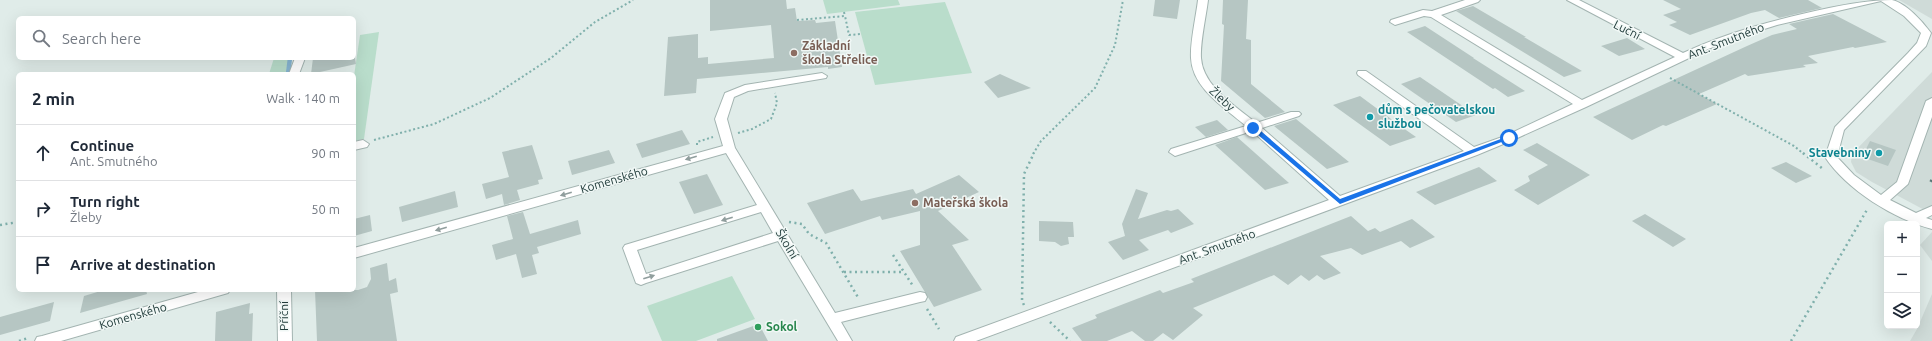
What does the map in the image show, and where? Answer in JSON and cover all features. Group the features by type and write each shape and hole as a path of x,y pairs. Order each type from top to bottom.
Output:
{"street":[{"name":"Žleby","path":"1204,0 1196,58 1199,72 1208,87 1253,128 1340,202"},
{"path":"1433,14 1476,0"},
{"name":"Luční","path":"1572,0 1683,58"},
{"name":"Ant. Smutného","path":"962,341 1473,152 1582,106 1683,58 1738,34 1775,23 1877,0"},
{"path":"1885,0 1904,10 1918,21 1926,33 1922,44 1839,129 1831,157 1837,167 1847,177 1882,200 1932,225"},
{"path":"1395,22 1423,12 1433,14 1582,106"},
{"path":"295,72 299,60"},
{"path":"1362,73 1473,152"},
{"path":"732,143 721,119 729,95 745,88 822,76"},
{"path":"1882,200 1902,184 1932,101"},
{"path":"1175,152 1295,114"},
{"name":"Školní","path":"732,143 765,207 845,341"},
{"name":"Komenského","path":"356,252 732,143"},
{"path":"765,207 630,248 641,280 782,235"},
{"path":"1918,219 1923,214 1932,210"},
{"name":"Komenského","path":"42,341 216,292"},
{"name":"Příční","path":"284,292 284,341"},
{"path":"831,319 920,297"}],"path":[{"path":"358,145 434,124 490,98 551,58 595,22 634,0"},
{"path":"1070,341 1052,324 1022,301 1024,174 1030,159 1041,141 1095,88 1115,45 1123,0"},
{"path":"844,12 849,35 861,34"},
{"path":"796,20 844,16"},
{"path":"1670,78 1794,146 1817,165"},
{"path":"732,143 735,134 752,129 772,118 777,103 775,90 771,84"},
{"path":"1791,341 1867,209 1882,200"},
{"path":"0,225 16,222"},
{"path":"785,222 802,224 809,234 826,244 844,272 865,311"},
{"path":"844,272 904,272"}],"shaded area":[{"path":"1899,0 1932,0 1932,19"},
{"path":"1932,72 1932,214 1856,172 1851,162 1852,154"},
{"path":"1932,232 1932,261 1920,245"},
{"path":"1932,294 1932,341 1910,341 1917,329 1920,329 1920,322"}],"green space":[{"path":"823,0 898,0 900,5 827,14"},
{"path":"945,2 972,73 875,85 855,12"},
{"path":"379,32 364,139 356,141 356,72 355,72 360,35"},
{"path":"273,60 290,60 287,72 270,72"},
{"path":"732,276 755,319 696,341 662,341 647,306"}],"building":[{"path":"710,0 786,0 787,9 795,8 797,21 815,20 816,23 835,21 842,67 697,79 696,93 664,96 668,37 698,34 698,58 708,57 708,64 774,58 771,25 710,31"},
{"path":"1155,0 1180,0 1177,19 1153,16"},
{"path":"1223,0 1248,0 1246,39 1251,40 1251,84 1285,112 1265,118 1221,81 1224,25 1222,24"},
{"path":"1663,0 1808,0 1822,8 1779,18 1765,10 1751,13 1690,35 1669,25 1677,22 1663,15 1681,9"},
{"path":"1473,6 1582,71 1564,77 1456,11"},
{"path":"1833,14 1887,42 1808,56 1818,63 1803,65 1806,67 1748,76 1745,74 1699,94 1717,104 1666,126 1663,125 1632,140 1593,117 1772,35 1797,29 1789,24"},
{"path":"1425,26 1525,91 1508,97 1495,88 1493,89 1407,32"},
{"path":"1627,38 1645,49 1619,56 1601,46"},
{"path":"313,60 355,60 356,64 320,72 311,72"},
{"path":"1000,74 1031,88 998,98 984,82"},
{"path":"1420,77 1476,115 1456,122 1401,84"},
{"name":"dům s pečovatelskou službou","path":"1360,96 1416,137 1390,146 1333,105"},
{"path":"1296,119 1349,162 1327,169 1274,126"},
{"path":"1217,120 1228,130 1206,137 1195,127"},
{"path":"682,130 690,144 642,158 636,144"},
{"path":"1237,137 1289,183 1265,190 1215,145"},
{"name":"Stavebniny","path":"1870,141 1896,150 1888,166 1862,157"},
{"path":"1537,143 1590,175 1538,205 1514,190 1530,181 1528,176 1548,165 1523,150"},
{"path":"532,145 543,179 538,180 539,184 517,190 520,200 504,205 502,194 486,199 482,184 509,177 502,152"},
{"path":"609,150 615,163 572,175 568,161"},
{"path":"1786,162 1812,176 1796,183 1771,168"},
{"path":"1479,167 1497,181 1435,205 1416,192"},
{"path":"707,174 723,205 694,214 679,182"},
{"path":"959,175 979,192 938,211 969,240 952,245 982,290 934,307 900,251 920,245 920,211 882,220 880,216 825,234 807,203 853,189 861,201 913,189 916,194"},
{"path":"1136,189 1148,193 1138,219 1167,210 1171,211 1178,209 1194,224 1171,233 1168,230 1139,240 1149,250 1123,260 1108,242 1125,236 1122,224"},
{"path":"455,191 458,207 402,222 399,207"},
{"path":"523,212 530,234 578,220 581,234 537,247 539,253 532,255 537,274 522,278 516,254 496,260 492,245 513,239 507,216"},
{"path":"1645,214 1686,239 1673,247 1632,221"},
{"path":"370,215 372,231 356,235 356,218"},
{"path":"1351,216 1368,231 1375,228 1380,232 1412,219 1435,237 1410,248 1401,241 1362,255 1351,248 1320,256 1341,273 1324,280 1317,275 1309,281 1301,275 1288,285 1274,275 1193,308 1203,315 1173,340 1163,333 1153,341 1145,341 1132,331 1107,341 1082,341 1072,328 1097,318 1095,315 1160,290 1163,293 1194,282 1191,279"},
{"path":"1039,221 1073,222 1074,237 1068,237 1069,244 1061,246 1055,242 1039,241"},
{"path":"387,263 389,281 396,278 398,292 390,294 397,341 317,341 315,292 356,292 356,290 367,287 371,279 370,268"},
{"path":"97,292 146,292 147,294 80,313 84,296"},
{"path":"54,302 50,321 0,335 0,317"},
{"path":"250,303 249,314 253,313 252,341 215,341 216,312"},
{"name":"Sokol","path":"759,324 768,341 717,341 717,339"}],"waterway":[{"path":"288,72 290,60"}],"place":[{"name":"Základní škola Střelice","path":"794,53"},
{"name":"dům s pečovatelskou službou","path":"1370,117"},
{"name":"Stavebniny","path":"1879,153"},
{"name":"Mateřská škola","path":"915,203"},
{"name":"Sokol","path":"758,327"}],"route":[{"path":"1253,128 1340,202 1509,138"}]}
